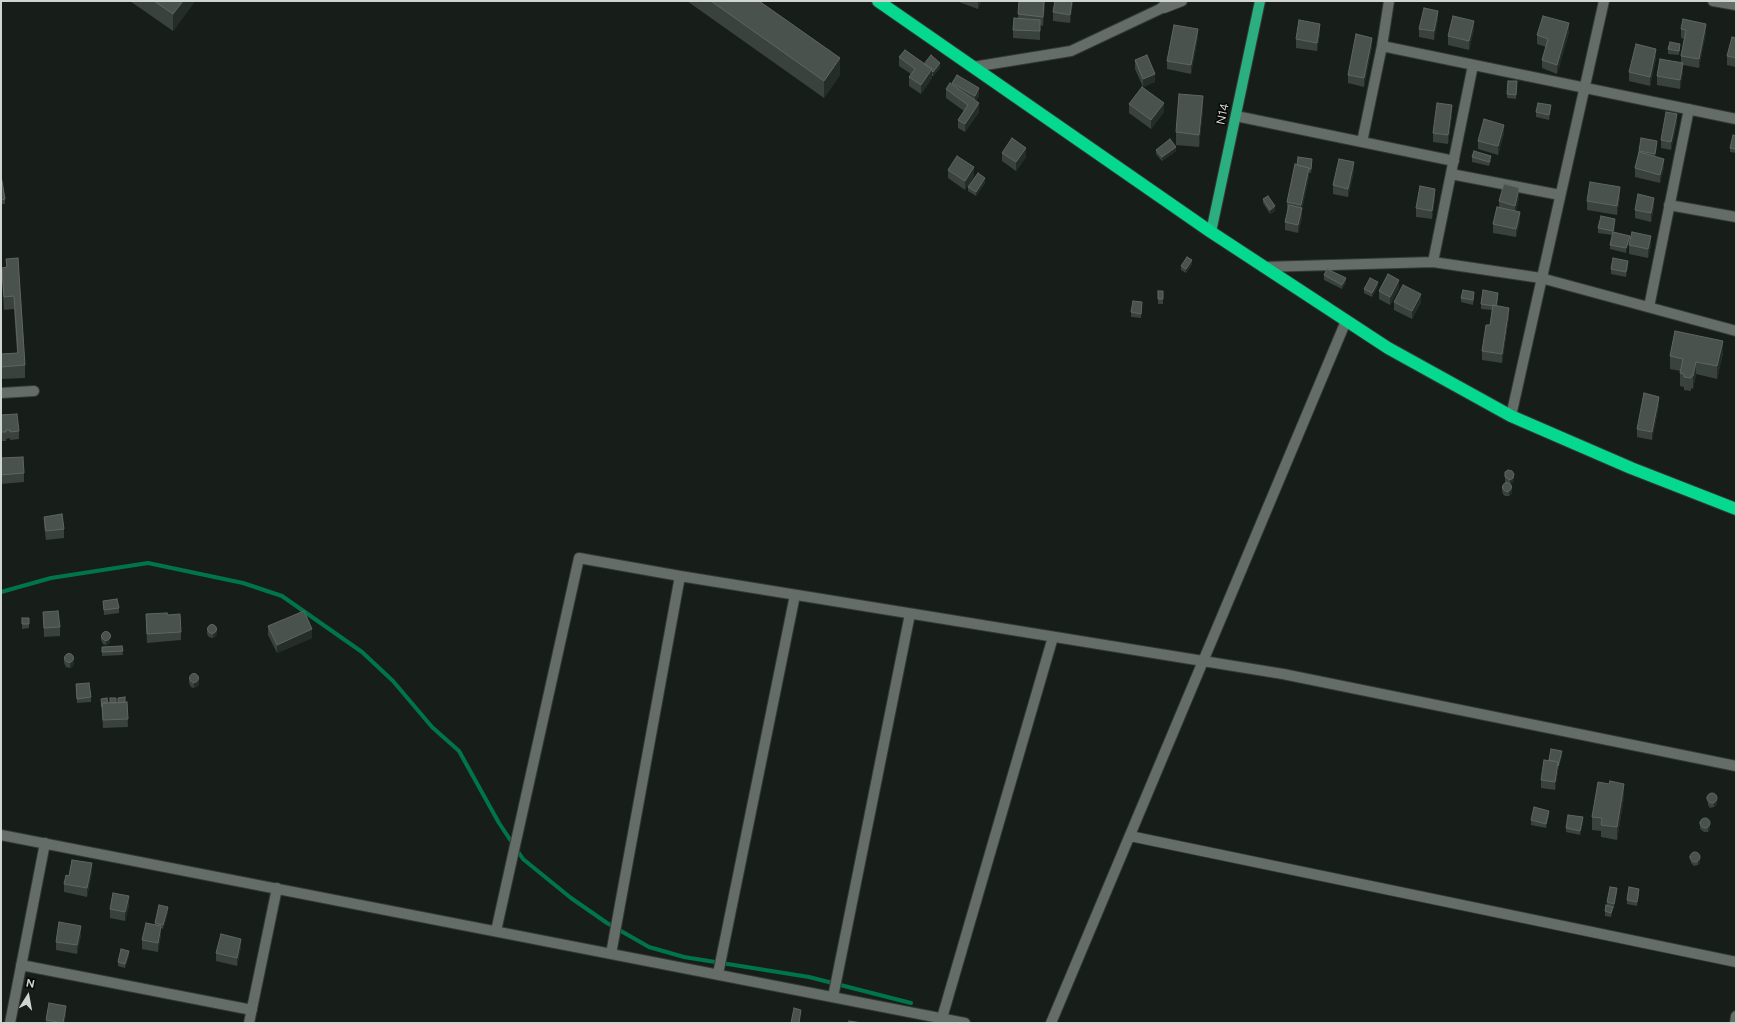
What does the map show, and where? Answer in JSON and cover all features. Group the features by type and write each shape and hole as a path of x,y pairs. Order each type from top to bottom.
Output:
{"highway":[{"path":"878,1 1211,232 1388,348 1511,416 1631,468 1736,509"}],"main road":[{"name":"N14","path":"1211,232 1260,1"}],"street":[{"path":"1160,9 1169,1"},
{"path":"973,67 1072,51 1160,9 1182,1"},
{"path":"1362,142 1382,46 1389,1"},
{"path":"1511,416 1604,1"},
{"path":"1713,1 1736,5"},
{"path":"1382,46 1736,119"},
{"path":"1433,262 1473,65"},
{"path":"1649,308 1688,109"},
{"path":"1236,116 1454,161"},
{"path":"1451,174 1560,195"},
{"path":"1669,205 1736,217"},
{"path":"1263,267 1433,262 1541,278 1736,331"},
{"path":"1051,1023 1346,321"},
{"path":"1,393 34,391"},
{"path":"496,931 579,558 910,614 1283,674 1736,766"},
{"path":"611,954 680,576"},
{"path":"718,974 795,595"},
{"path":"833,997 910,614"},
{"path":"942,1018 1053,637"},
{"path":"1,834 966,1023"},
{"path":"1130,836 1736,962"},
{"path":"10,1023 45,843"},
{"path":"249,1023 277,888"},
{"path":"21,965 252,1010"},
{"path":"1735,1023 1736,1016"}],"building":[{"path":"154,1 183,1 173,14"},
{"path":"711,1 759,1 840,58 824,81"},
{"path":"1019,1 1044,1 1043,17 1018,14"},
{"path":"1055,1 1072,1 1070,15 1053,12"},
{"path":"1424,8 1438,11 1434,31 1419,29"},
{"path":"1453,16 1474,21 1469,41 1448,36"},
{"path":"1543,16 1569,23 1557,65 1542,60 1548,39 1537,35"},
{"path":"1014,18 1040,20 1040,31 1013,30"},
{"path":"1683,19 1706,24 1699,59 1681,56 1686,30 1681,29"},
{"path":"1299,20 1320,24 1317,43 1296,39"},
{"path":"1174,25 1198,29 1191,65 1167,61"},
{"path":"1356,34 1372,38 1364,78 1348,75"},
{"path":"1732,37 1736,38 1736,58 1727,56"},
{"path":"1670,42 1680,44 1679,51 1668,49"},
{"path":"1636,44 1656,49 1650,77 1629,72"},
{"path":"905,50 932,69 921,85 909,77 915,69 899,57"},
{"path":"931,55 940,63 933,72 932,69 924,64"},
{"path":"1147,55 1155,74 1143,79 1135,60"},
{"path":"1660,59 1683,63 1680,80 1657,76"},
{"path":"957,75 979,88 975,96 952,83"},
{"path":"1508,81 1517,81 1516,95 1507,94"},
{"path":"950,83 979,103 965,124 958,120 968,105 946,89"},
{"path":"1142,87 1164,103 1151,120 1129,104"},
{"path":"1179,94 1203,96 1199,135 1176,132"},
{"path":"1437,103 1452,105 1448,135 1433,133"},
{"path":"1538,103 1551,105 1549,115 1536,112"},
{"path":"1666,112 1677,114 1671,142 1661,140"},
{"path":"1484,119 1504,125 1498,146 1478,141"},
{"path":"1733,135 1736,136 1736,149 1730,148"},
{"path":"1012,138 1026,148 1016,162 1002,153"},
{"path":"1641,138 1657,141 1655,154 1639,151"},
{"path":"1170,139 1176,147 1162,157 1156,150"},
{"path":"1474,151 1491,156 1489,162 1472,157"},
{"path":"1639,152 1664,159 1660,175 1635,168"},
{"path":"957,156 974,167 965,181 948,170"},
{"path":"1298,157 1312,159 1311,169 1297,165"},
{"path":"1339,159 1354,162 1348,189 1333,185"},
{"path":"1295,164 1309,168 1301,205 1287,202"},
{"path":"978,173 985,178 976,192 968,187"},
{"path":"2,181 5,199 1,200 1,182"},
{"path":"1590,182 1620,187 1617,206 1587,201"},
{"path":"1504,184 1519,188 1515,206 1499,201"},
{"path":"1420,186 1435,189 1432,211 1416,208"},
{"path":"1638,194 1654,198 1651,213 1635,210"},
{"path":"1268,196 1275,206 1270,210 1263,199"},
{"path":"1289,205 1302,208 1298,225 1285,222"},
{"path":"1497,207 1520,212 1516,229 1493,224"},
{"path":"1601,216 1615,219 1613,231 1598,228"},
{"path":"1613,232 1630,236 1626,248 1610,245"},
{"path":"1632,232 1651,236 1648,249 1629,245"},
{"path":"1187,257 1192,260 1186,269 1181,266"},
{"path":"18,258 25,365 1,367 1,354 18,353 14,296 4,297 2,268 7,267 6,259"},
{"path":"1613,258 1628,261 1626,272 1611,269"},
{"path":"1327,269 1346,278 1342,285 1324,275"},
{"path":"1388,274 1399,280 1390,297 1379,291"},
{"path":"1370,278 1378,282 1372,293 1364,289"},
{"path":"1403,285 1421,294 1412,311 1394,302"},
{"path":"1463,290 1474,292 1473,300 1461,298"},
{"path":"1483,290 1498,293 1496,306 1481,304"},
{"path":"1158,291 1163,291 1163,299 1158,299"},
{"path":"1133,301 1142,302 1141,314 1131,312"},
{"path":"1493,305 1509,308 1502,354 1482,351 1486,325 1490,325"},
{"path":"1675,331 1723,341 1717,366 1696,362 1693,376 1691,376 1691,378 1684,377 1684,374 1680,373 1683,359 1670,356"},
{"path":"1644,393 1659,397 1652,432 1637,429"},
{"path":"17,414 19,431 10,432 10,430 6,430 6,432 1,432 1,415"},
{"path":"23,457 24,473 1,475 1,458"},
{"path":"1508,470 1512,471 1514,474 1513,478 1510,480 1505,477 1505,472"},
{"path":"1507,482 1512,487 1507,492 1502,487"},
{"path":"62,514 64,529 46,531 44,517"},
{"path":"117,599 119,608 104,610 103,601"},
{"path":"58,611 60,627 44,628 43,612"},
{"path":"304,611 312,629 277,645 268,626"},
{"path":"167,613 168,615 180,614 181,632 147,634 146,614"},
{"path":"22,618 29,618 29,624 22,624"},
{"path":"212,624 217,629 212,634 207,629"},
{"path":"106,631 111,636 106,641 101,636"},
{"path":"122,646 123,651 102,652 102,647"},
{"path":"69,653 74,658 69,663 64,658"},
{"path":"194,673 199,678 194,683 189,678"},
{"path":"89,683 91,697 77,699 76,684"},
{"path":"125,697 125,702 118,703 118,698"},
{"path":"107,698 108,703 102,703 102,707 101,699"},
{"path":"110,698 116,698 116,703 110,703"},
{"path":"127,702 128,719 103,720 102,703"},
{"path":"1551,749 1562,751 1558,766 1558,762 1549,760"},
{"path":"1544,760 1558,762 1555,782 1541,780"},
{"path":"1610,781 1624,784 1617,827 1601,825 1602,818 1592,817 1598,782 1609,784"},
{"path":"1710,793 1714,793 1717,798 1714,803 1710,803 1707,800 1707,796"},
{"path":"1534,807 1549,811 1546,824 1531,820"},
{"path":"1568,815 1583,817 1580,831 1566,828"},
{"path":"1703,818 1707,818 1710,823 1707,828 1703,828 1700,825 1700,821"},
{"path":"1693,852 1697,852 1700,857 1697,862 1693,862 1690,859 1690,855"},
{"path":"72,860 92,863 87,888 64,884 66,875 69,876"},
{"path":"1610,887 1617,888 1614,904 1607,902"},
{"path":"1629,887 1639,889 1637,902 1627,900"},
{"path":"113,893 129,896 125,912 110,909"},
{"path":"159,905 168,907 163,925 155,923"},
{"path":"1606,905 1613,907 1611,913 1605,911"},
{"path":"59,922 81,926 77,945 56,942"},
{"path":"146,923 161,926 158,943 142,940"},
{"path":"221,934 241,939 237,958 216,953"},
{"path":"121,949 129,951 125,964 118,962"},
{"path":"49,1003 66,1006 63,1023 46,1020"},
{"path":"794,1008 801,1010 799,1023 791,1023"},
{"path":"849,1021 863,1023 848,1023"}],"waterway":[{"path":"1,592 51,578 148,563 243,583 282,596 362,652 393,681 432,727 459,751 499,823 523,859 571,898 607,923 649,947 684,957 809,977 911,1003"}]}
